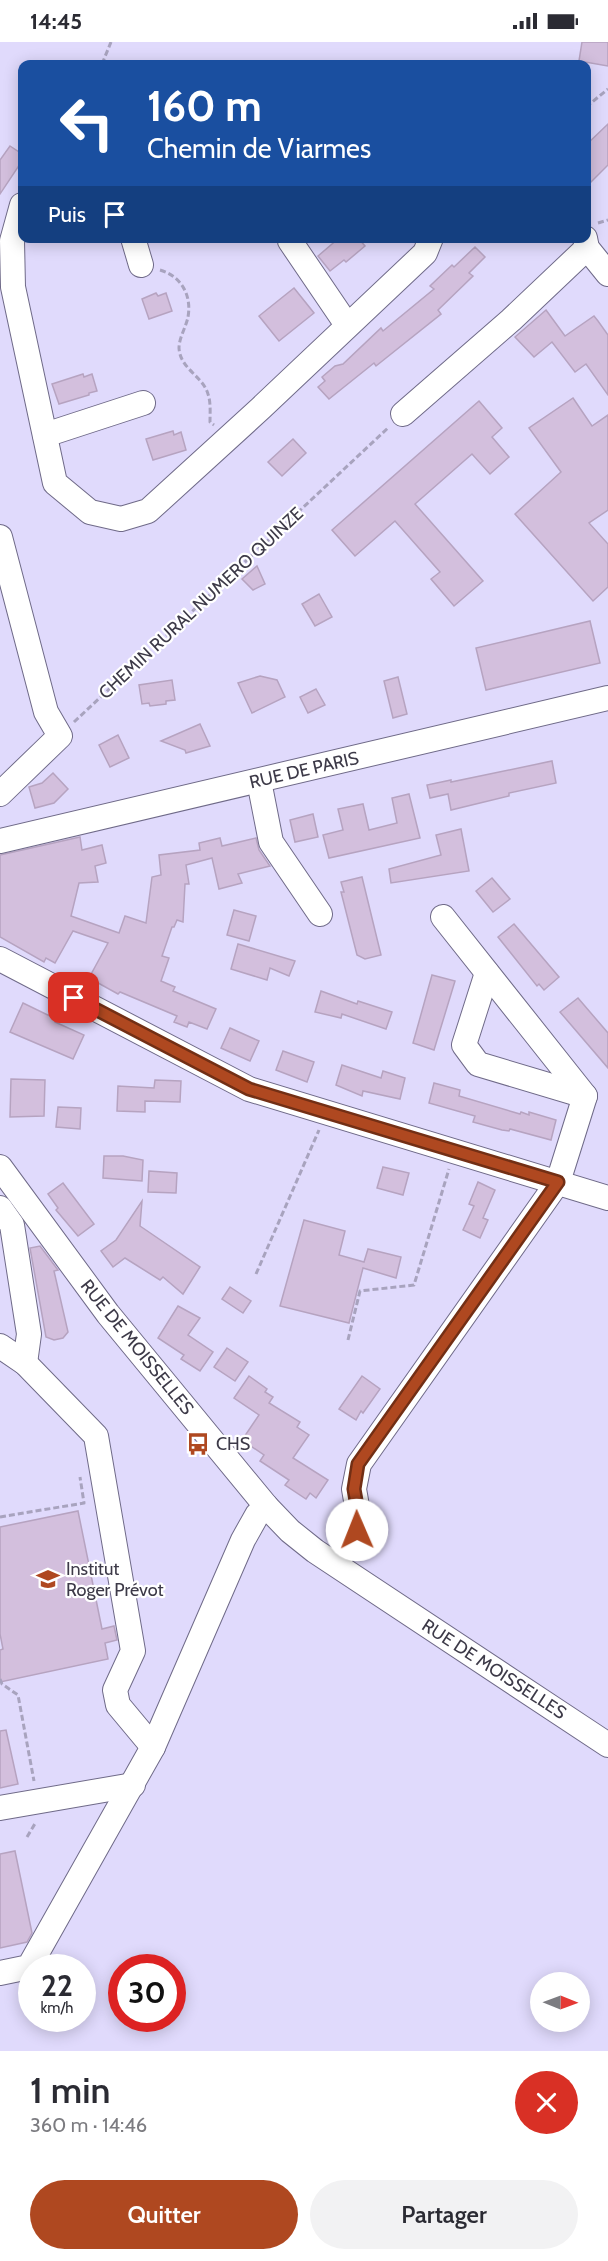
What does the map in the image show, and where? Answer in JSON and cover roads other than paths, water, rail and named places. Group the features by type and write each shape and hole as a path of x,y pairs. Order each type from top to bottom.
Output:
{"street":[{"path":"18,219 12,241 13,287 55,483 90,512 121,519 148,511 425,253 429,243"},
{"path":"134,243 141,265"},
{"path":"291,243 347,325"},
{"path":"403,414 512,320 586,243 608,274"},
{"path":"45,435 143,403"},
{"path":"0,537 46,712 60,736 0,794"},
{"name":"RUE DE PARIS","path":"0,840 608,698"},
{"path":"259,781 271,842 320,914"},
{"path":"443,917 585,1096"},
{"path":"0,959 249,1089 608,1198"},
{"path":"487,973 464,1045 478,1064 585,1096"},
{"path":"336,1564 357,1530 358,1512 354,1489 358,1464 558,1182 585,1096"},
{"name":"RUE DE MOISSELLES","path":"0,1167 108,1314 266,1506 290,1531 608,1745"},
{"path":"0,1208 12,1225 29,1334 25,1363"},
{"path":"0,1346 25,1363 96,1436 133,1651 116,1690 116,1699 118,1706 153,1747"},
{"path":"0,1972 29,1966 153,1747 243,1540 257,1515 266,1506"},
{"path":"0,1808 132,1785"}],"place":[{"name":"CHS","path":"198,1444"},
{"name":"Institut Roger Prévot","path":"48,1579"}]}
